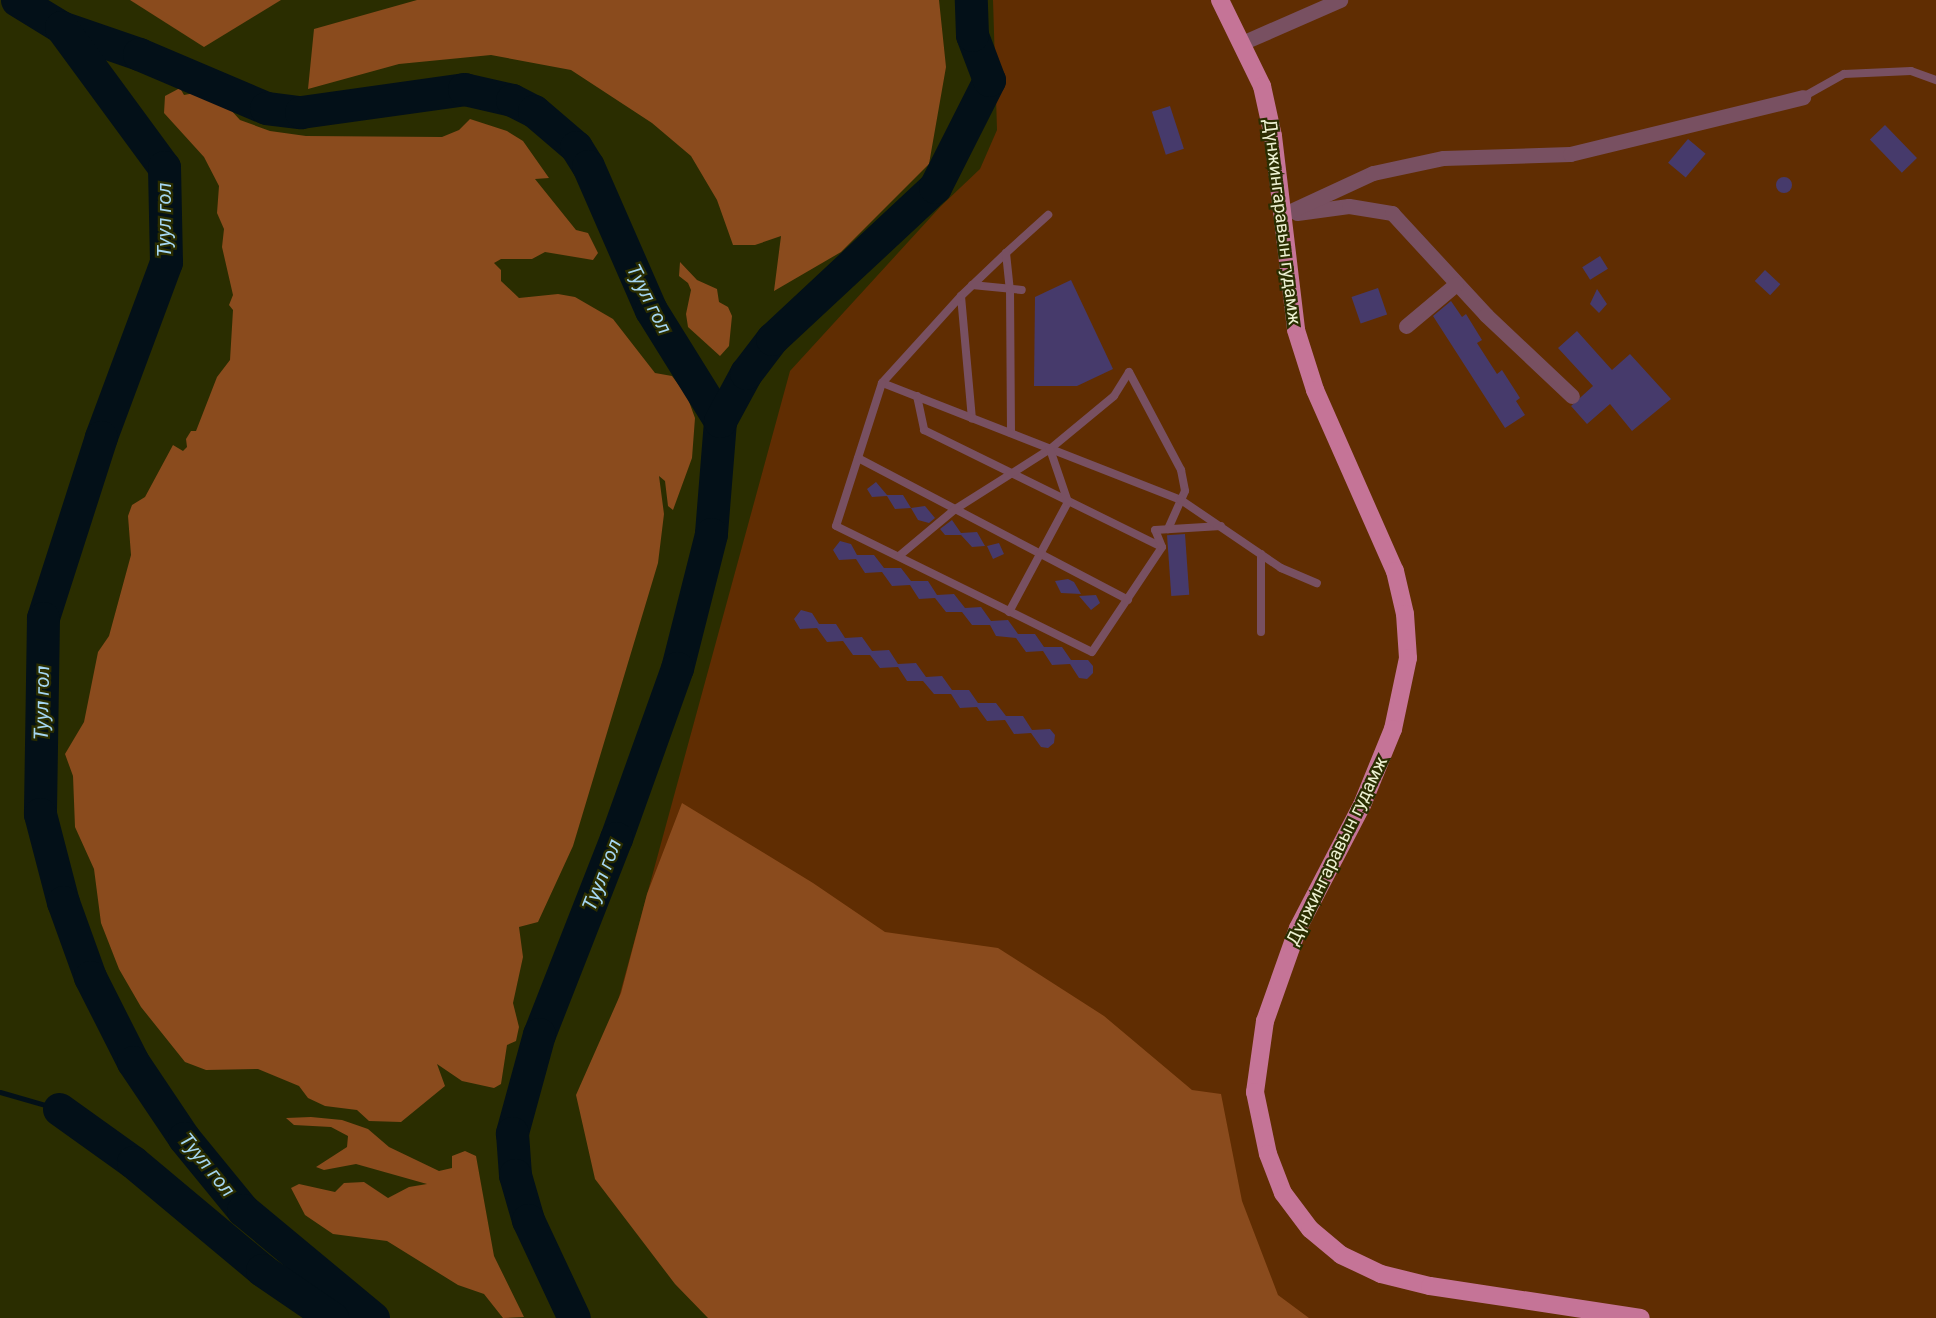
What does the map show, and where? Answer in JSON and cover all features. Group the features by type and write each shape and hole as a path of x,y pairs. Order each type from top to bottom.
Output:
{"main road":[{"name":"Дүнжингаравын гудамж","path":"1220,0 1244,42 1262,86 1273,136 1296,330 1319,400 1395,571 1405,614 1408,658 1393,729 1362,805 1298,928 1265,1021 1255,1092 1268,1154 1283,1193 1310,1229 1341,1255 1382,1274 1430,1286 1641,1318"}],"street":[{"path":"1244,42 1340,0"},
{"path":"1282,215 1373,173 1443,158 1570,154 1803,97"},
{"path":"1282,215 1349,206 1392,213 1456,284 1572,396"},
{"path":"1406,326 1456,284"}],"lane":[{"path":"1803,97 1844,74 1911,71 1936,80"},
{"path":"1048,215 961,296 882,383 836,526 1092,652 1162,547"},
{"path":"1006,254 1010,289 1011,433"},
{"path":"972,285 1022,290"},
{"path":"961,296 972,419"},
{"path":"899,556 954,510 1050,449 1114,396 1129,372 1180,470 1185,491 1168,529"},
{"path":"882,383 1181,500 1281,568 1317,583"},
{"path":"917,396 924,430 1162,547"},
{"path":"1009,612 1042,556 1068,502 1050,449"},
{"path":"858,458 1128,600"},
{"path":"1162,547 1155,530 1221,526"},
{"path":"1261,554 1261,632"}],"shaded area":[{"path":"130,0 281,0 204,47"},
{"path":"417,0 939,0 946,67 929,164 841,252 774,291 781,236 755,245 733,245 717,200 691,156 652,123 571,70 491,55 399,64 308,89 314,29"},
{"path":"993,0 1936,0 1936,1318 731,1318 586,1118 790,371 941,206 980,169 997,130"},
{"path":"180,88 184,95 200,92 209,93 211,100 220,98 240,120 270,131 306,136 442,137 459,130 470,119 507,131 523,141 549,178 535,179 576,230 588,233 598,253 593,260 545,252 532,259 501,259 494,263 501,270 501,281 519,298 558,294 575,297 613,319 655,373 672,376 687,396 695,418 692,458 673,510 668,506 665,481 659,476 664,514 658,563 573,846 538,922 519,927 523,957 513,1003 519,1027 516,1041 507,1045 501,1084 494,1088 462,1081 437,1064 445,1086 401,1122 369,1121 357,1110 325,1106 308,1098 299,1086 258,1069 206,1070 185,1062 141,1007 119,969 101,923 94,869 75,827 73,776 65,754 84,722 98,652 109,636 131,555 128,516 132,505 145,497 173,445 183,451 187,447 186,439 191,431 196,431 217,377 230,360 233,310 229,305 233,295 222,247 224,229 217,213 219,186 204,157 164,113 165,96"},
{"path":"680,262 697,280 717,289 719,302 728,307 732,316 729,346 720,356 688,327 686,314 691,290 688,283 679,276"},
{"path":"682,803 813,883 885,932 998,948 1104,1016 1192,1090 1221,1094 1242,1201 1278,1295 1309,1318 708,1318 675,1284 595,1179 576,1095 621,993 647,894"},
{"path":"311,1117 342,1120 368,1129 389,1147 439,1171 452,1168 452,1156 465,1151 476,1156 494,1256 524,1317 503,1318 484,1294 458,1285 387,1241 333,1234 305,1215 291,1188 299,1184 335,1192 344,1183 364,1182 388,1198 409,1187 427,1184 356,1164 324,1170 316,1167 347,1147 348,1136 331,1127 294,1125 286,1118"}],"building":[{"path":"1170,106 1184,149 1166,155 1152,112"},
{"path":"1885,125 1917,158 1902,173 1870,140"},
{"path":"1688,139 1706,154 1686,178 1668,163"},
{"path":"1781,177 1787,177 1792,185 1790,191 1781,193 1776,188 1776,182"},
{"path":"1600,256 1608,269 1590,280 1582,267"},
{"path":"1765,270 1780,284 1770,295 1755,281"},
{"path":"1071,280 1113,369 1077,386 1034,386 1035,297"},
{"path":"1378,288 1387,314 1361,324 1352,297"},
{"path":"1597,289 1607,304 1599,313 1590,304"},
{"path":"1451,301 1462,317 1466,314 1482,340 1477,343 1497,374 1502,370 1520,398 1516,401 1525,415 1505,428 1433,316"},
{"path":"1577,331 1612,370 1630,354 1671,399 1632,431 1610,404 1587,424 1571,406 1593,386 1558,348"},
{"path":"876,482 887,495 903,495 911,508 895,509 887,496 872,497 867,489"},
{"path":"925,506 935,518 929,523 918,520 911,508"},
{"path":"952,520 961,533 977,532 985,546 972,547 961,535 945,535 940,529"},
{"path":"1185,534 1189,595 1171,596 1167,535"},
{"path":"840,541 851,544 857,555 874,555 884,568 901,568 911,581 928,581 937,595 954,594 965,608 981,607 991,621 1008,620 1018,634 1035,634 1044,647 1062,647 1071,660 1088,660 1093,666 1093,673 1087,679 1079,678 1070,664 1052,665 1043,651 1026,652 1016,638 996,636 990,625 972,625 962,612 946,612 935,598 919,599 910,585 892,586 882,572 865,573 856,559 839,560 833,550"},
{"path":"999,543 1004,554 993,559 987,546"},
{"path":"1068,579 1074,582 1081,594 1061,593 1055,581"},
{"path":"1096,595 1100,603 1091,610 1079,596"},
{"path":"801,610 812,613 819,624 836,624 845,638 862,637 872,651 889,650 898,664 916,663 926,677 942,676 952,690 969,690 978,703 996,703 1006,716 1023,716 1032,730 1050,729 1055,735 1054,743 1048,748 1041,747 1031,733 1014,734 1005,720 987,721 977,707 960,708 951,694 934,694 923,681 907,681 898,667 880,668 870,655 853,655 843,641 827,642 817,628 800,629 794,619"}],"waterway":[{"name":"Туул гол","path":"17,0 61,27 139,54 266,108 301,112 464,89 512,100 534,111 576,147 588,166 651,310 720,421 711,534 677,668 616,838 539,1034 512,1133 515,1175 528,1220 574,1318"},
{"name":"Туул гол","path":"720,421 746,373 772,339 935,187 989,80 972,35 971,0"},
{"name":"Туул гол","path":"61,27 164,167 166,262 101,437 43,618 40,814 63,902 90,977 133,1062 184,1138 243,1210 373,1318"},
{"path":"0,1092 59,1109"},
{"path":"59,1109 133,1162 262,1270 332,1318"}]}
